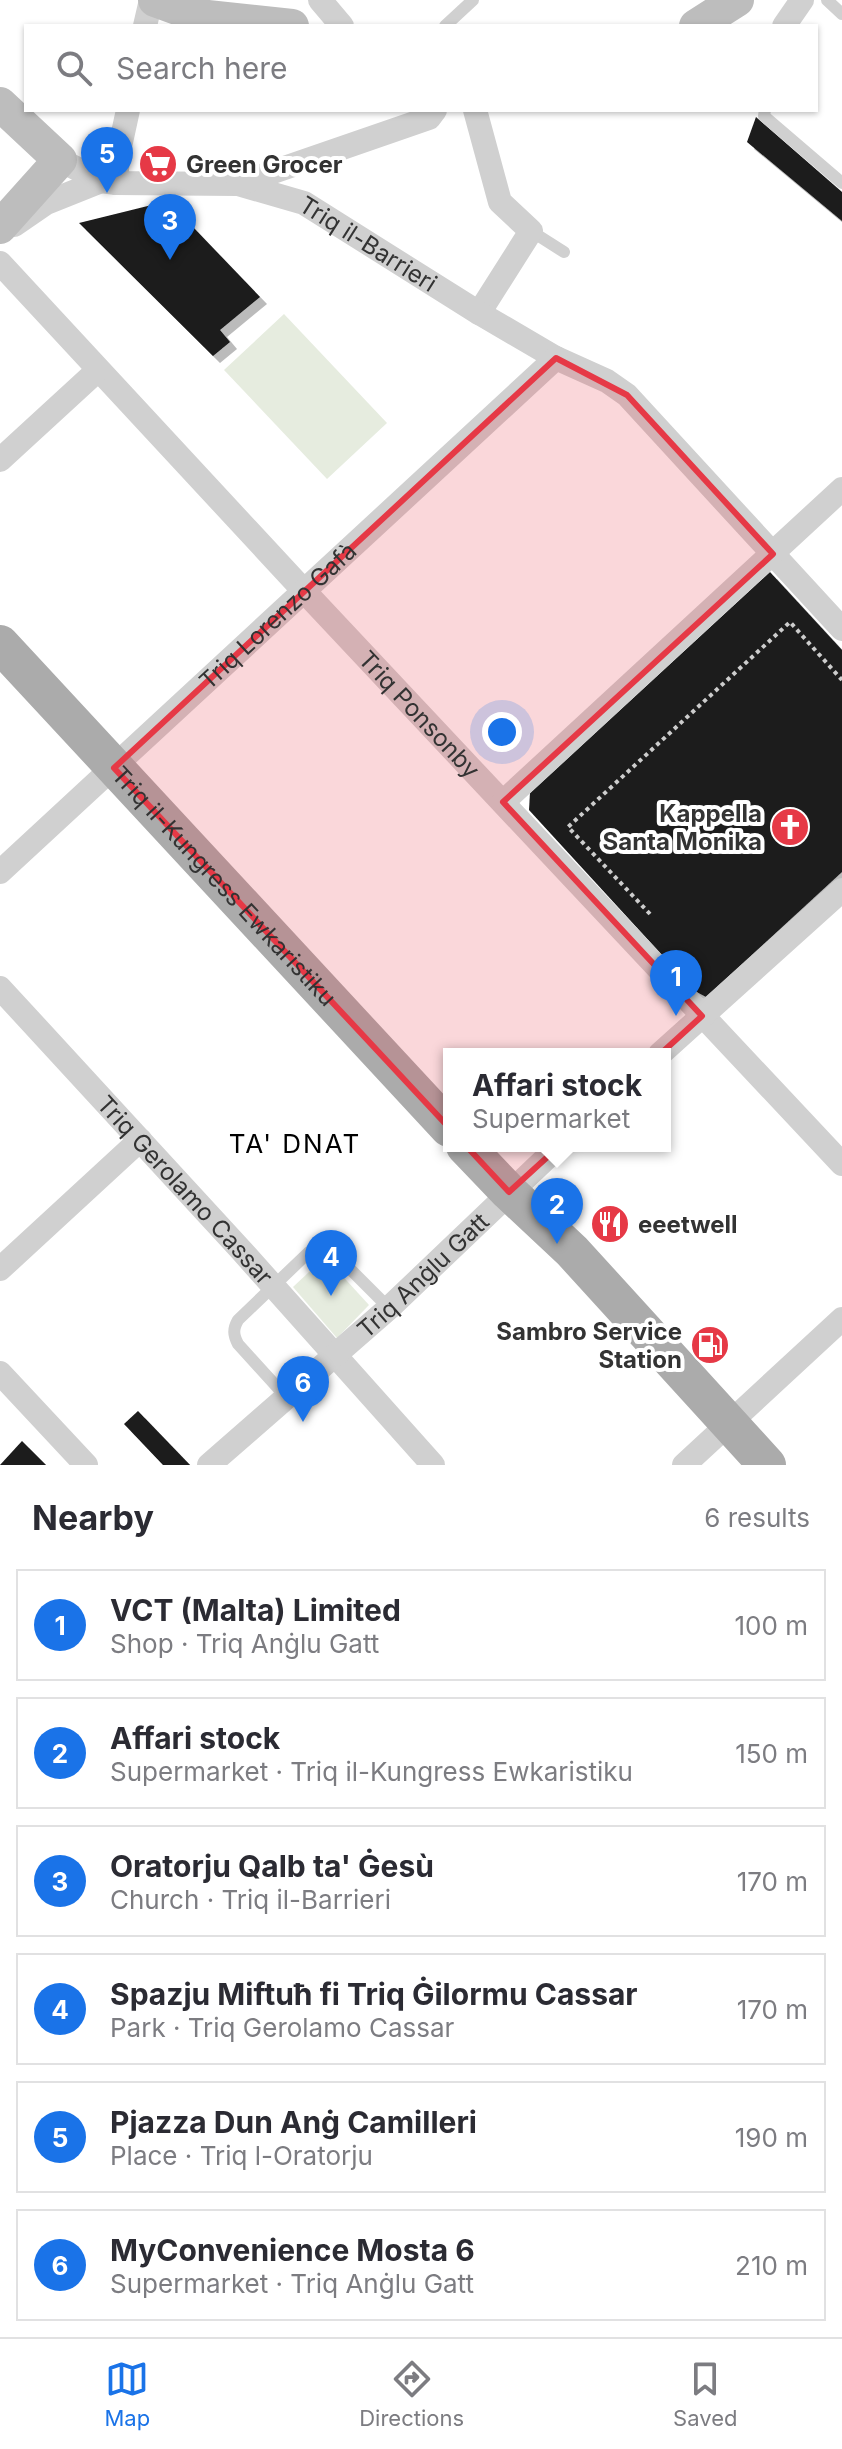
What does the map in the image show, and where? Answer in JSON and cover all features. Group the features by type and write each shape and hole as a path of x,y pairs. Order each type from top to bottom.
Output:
{"main road":[{"path":"153,0 199,16 273,24"},
{"path":"0,104 60,160 0,227"},
{"name":"Triq il-Kungress Ewkaristiku","path":"0,644 443,1122"},
{"path":"471,1152 572,1251 767,1465"}],"street":[{"path":"146,24 153,0"},
{"path":"320,0 340,24"},
{"path":"785,24 802,0"},
{"path":"109,182 128,112"},
{"path":"238,184 429,118 434,112"},
{"path":"476,112 500,202 531,231 479,313"},
{"path":"60,160 109,182"},
{"path":"0,234 46,203 109,182"},
{"name":"Triq il-Barrieri","path":"109,182 238,184 304,203 479,313 556,358 607,381 627,395 842,629"},
{"name":"Triq Ponsonby","path":"0,263 842,1164"},
{"name":"Triq Lorenzo Gafà","path":"0,872 556,358"},
{"path":"0,460 98,370"},
{"path":"503,802 842,489"},
{"path":"667,1048 842,890"},
{"name":"Triq Gerolamo Cassar","path":"0,988 433,1465"},
{"path":"0,1269 140,1140"},
{"name":"Triq Anġlu Gatt","path":"209,1465 389,1308 552,1152"},
{"path":"684,1465 842,1319"},
{"path":"0,1373 86,1465"}],"lane":[{"path":"447,24 473,0"},
{"path":"827,0 842,14"},
{"path":"765,112 764,116 842,183"},
{"path":"531,231 564,252"},
{"path":"287,1398 238,1344 234,1327 309,1252 326,1248 389,1308"}],"path":[{"path":"650,914 568,827 790,622 842,680"}],"highlighted area":[{"path":"556,358 627,395 773,554 503,802 702,1016 509,1192 114,768"}],"shaded area":[{"path":"284,314 387,423 327,479 224,370"},
{"path":"325,1257 369,1305 337,1338 293,1287"}],"building":[{"path":"756,117 842,192 842,221 747,142"},
{"path":"168,201 260,297 220,330 230,342 213,356 79,223"},
{"path":"770,572 842,650 842,872 706,997 695,991 529,810 530,793"},
{"path":"138,1411 190,1465 163,1465 124,1424"},
{"path":"22,1441 46,1465 0,1465"}],"place":[{"name":"Green Grocer","path":"158,164"},
{"name":"Pjazza Dun Anġ Camilleri","path":"107,193"},
{"name":"Oratorju Qalb ta' Ġesù","path":"170,260"},
{"name":"Kappella Santa Monika","path":"790,827"},
{"name":"VCT (Malta) Limited","path":"676,1016"},
{"name":"eeetwell","path":"610,1224"},
{"name":"Affari stock","path":"557,1244"},
{"name":"Spazju Miftuħ fi Triq Ġilormu Cassar","path":"331,1296"},
{"name":"Sambro Service Station","path":"710,1345"},
{"name":"MyConvenience Mosta 6","path":"303,1422"}],"district":[{"name":"TA' DNAT","path":"295,1143"}]}
